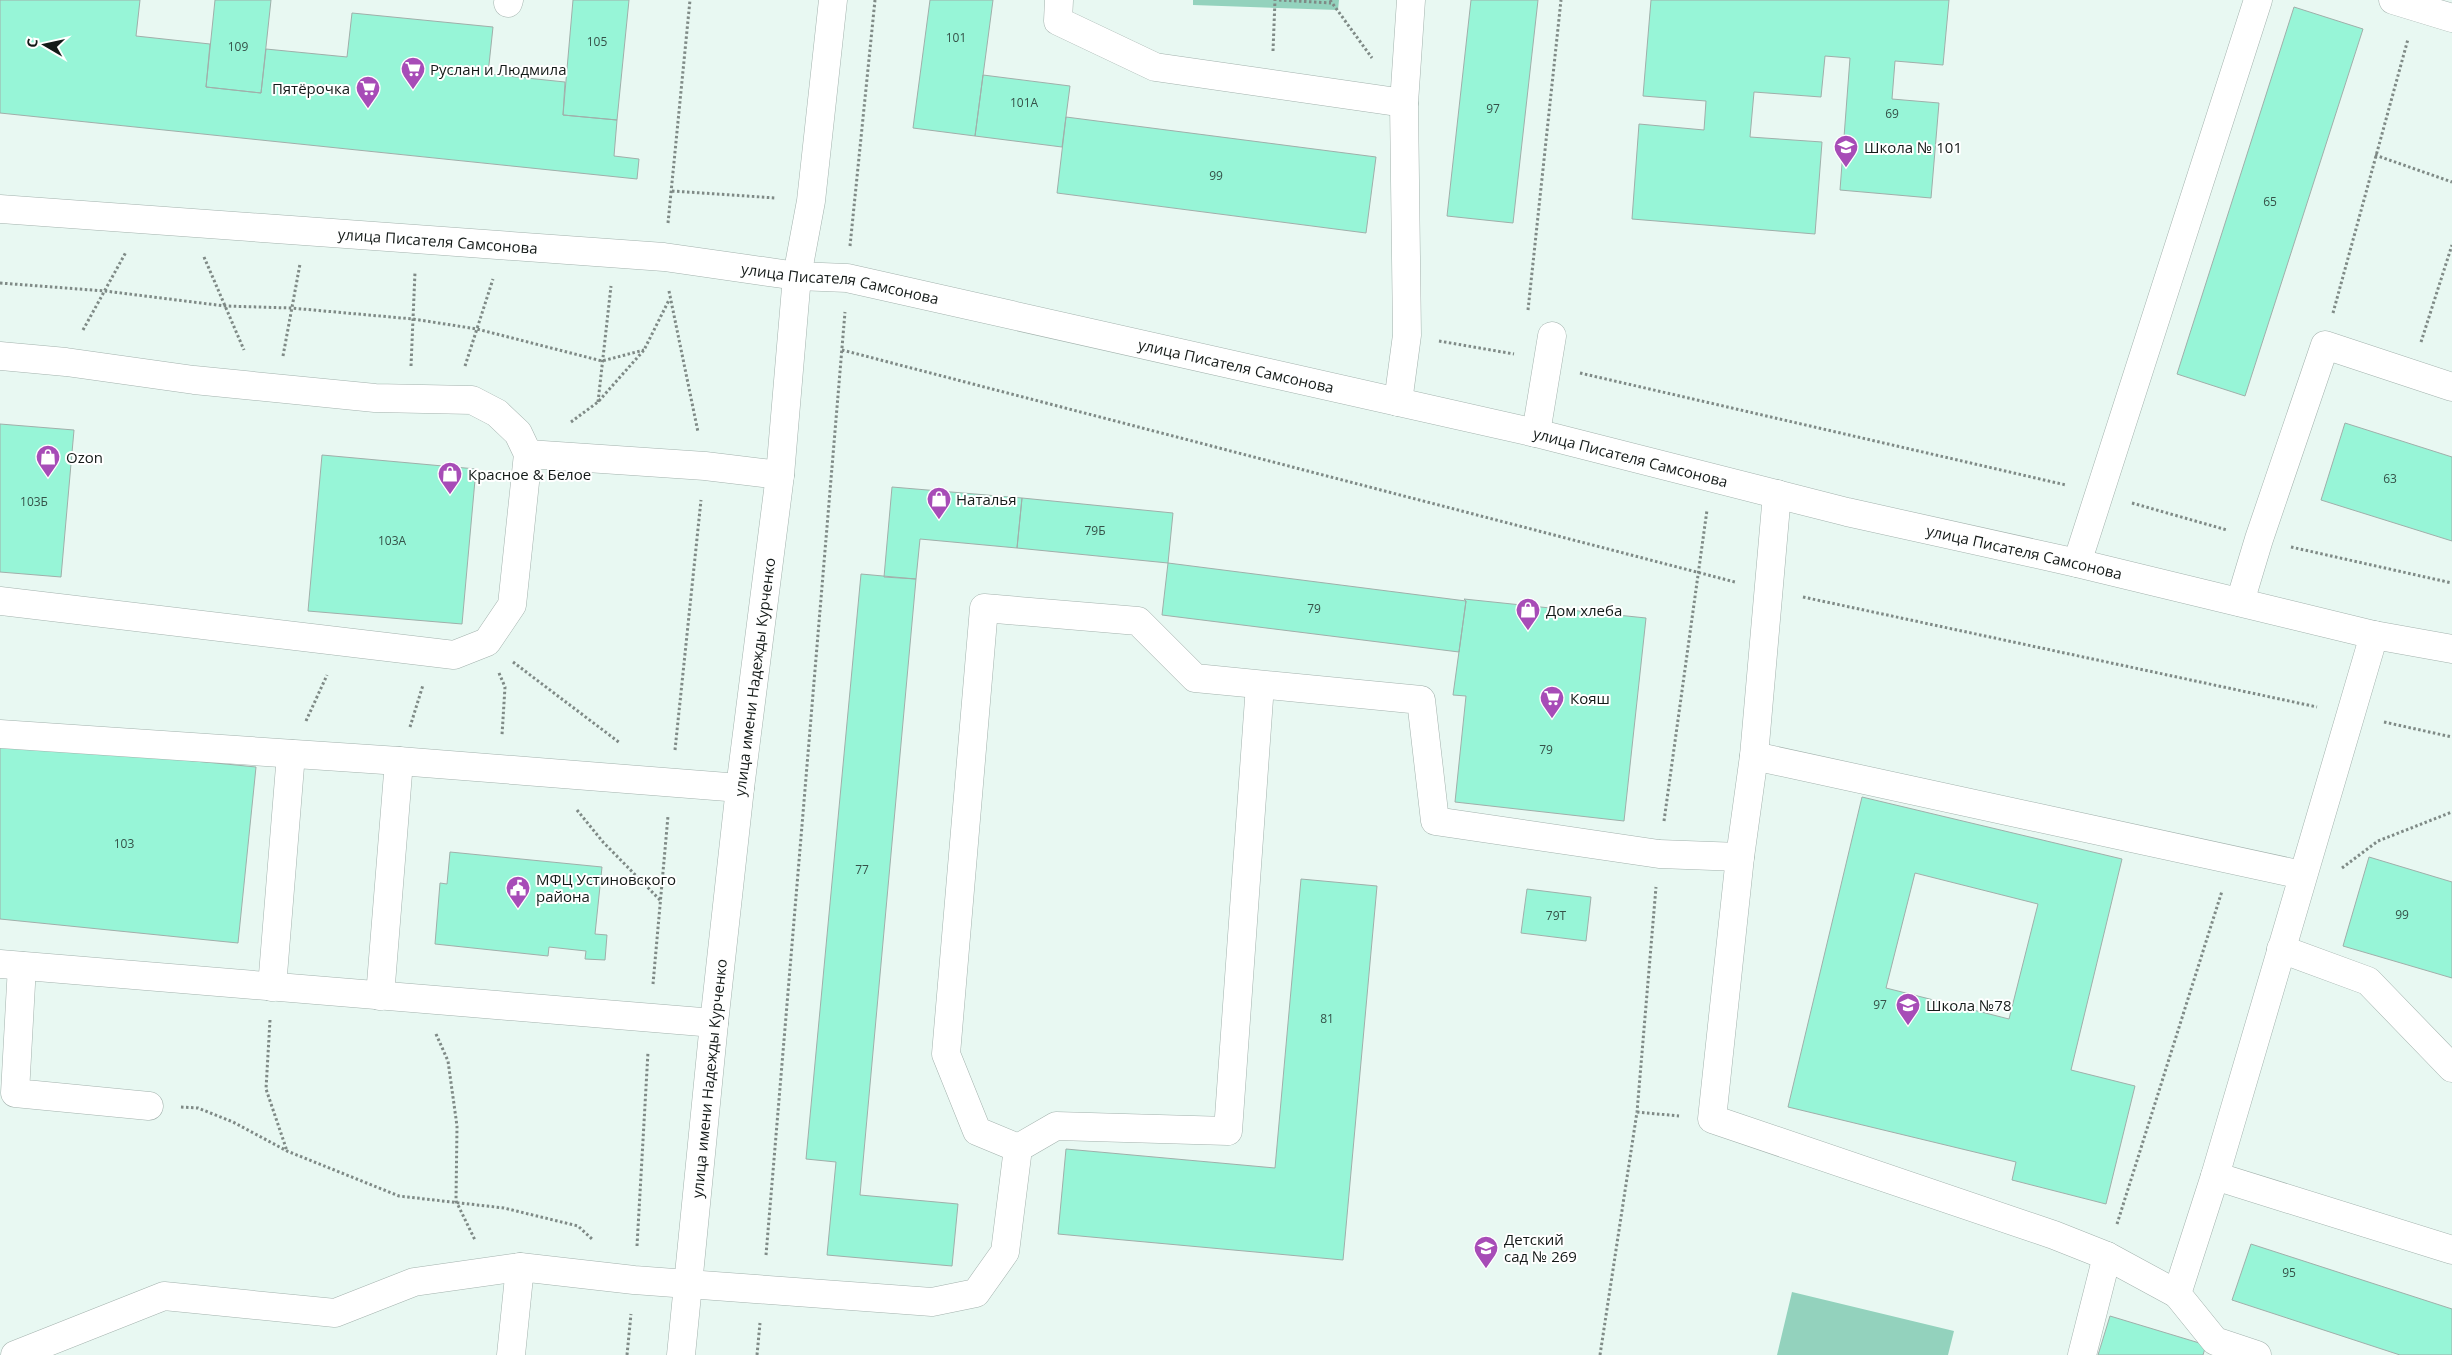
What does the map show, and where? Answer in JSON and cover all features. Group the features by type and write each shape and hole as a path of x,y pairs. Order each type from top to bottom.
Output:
{"street":[{"name":"улица имени Надежды Курченко","path":"681,1355 714,1023 740,788 780,475 797,276 811,201 833,0"},
{"path":"1059,0 1058,20 1155,67 1404,103"},
{"path":"1398,402 1406,335 1404,103 1411,0"},
{"path":"2077,563 2258,0"},
{"path":"2405,4 2452,18"},
{"name":"улица Писателя Самсонова","path":"0,208 664,257 797,276 847,278 1536,433 1777,494 2077,563 2374,635 2452,649"},
{"path":"1536,433 1552,336"},
{"path":"2240,602 2259,539 2325,345 2452,387"},
{"path":"0,356 66,362 194,380 375,398 472,400 497,413 518,432 528,454 512,605 487,642 454,655 0,601"},
{"path":"528,454 705,466 780,475"},
{"path":"1777,494 1754,756 1740,857 1712,1119 2054,1235 2107,1256 2178,1294 2216,1341 2258,1355"},
{"path":"1018,1148 978,1131 946,1054 984,608 1138,621 1195,678 1421,700 1436,821 1659,854 1740,857"},
{"path":"2178,1294 2215,1176 2374,635"},
{"path":"1018,1148 1056,1126 1228,1131 1260,685"},
{"path":"0,734 399,761 740,788"},
{"path":"272,986 291,754"},
{"path":"1754,756 2302,875"},
{"path":"380,996 399,761"},
{"path":"2281,949 2368,982 2452,1068"},
{"path":"149,1106 15,1093 11,965 714,1023"},
{"path":"16,1355 164,1296 335,1313 414,1282 520,1267 634,1280 932,1302 976,1293 1005,1252 1018,1148"},
{"path":"2215,1176 2452,1250"},
{"path":"2082,1355 2107,1256"},
{"path":"511,1355 520,1267"}],"path":[{"path":"627,1355 634,1280 650,1018 671,782 705,466 670,300 664,257 690,0"},
{"path":"757,1355 847,278 875,0"},
{"path":"1272,84 1275,0"},
{"path":"1280,0 1331,1 1404,103"},
{"path":"1528,316 1561,0"},
{"path":"2325,345 2375,156 2405,4"},
{"path":"2375,156 2452,182"},
{"path":"672,191 811,201 853,217"},
{"path":"66,362 144,219"},
{"path":"189,222 225,306 269,388"},
{"path":"269,388 291,308 306,231"},
{"path":"410,399 416,239"},
{"path":"2411,374 2452,245"},
{"path":"455,400 503,246"},
{"path":"598,402 614,254"},
{"path":"0,283 105,291 225,306 291,308 413,320 477,329 602,361 644,350"},
{"path":"528,454 598,402 644,350 670,300"},
{"path":"1406,335 1523,356 1547,366 2099,494 2259,539 2452,583"},
{"path":"842,350 1698,574 2452,737"},
{"path":"1600,1355 1637,1112 1659,854 1712,478"},
{"path":"291,754 342,642"},
{"path":"487,642 625,747"},
{"path":"487,642 504,687 502,769"},
{"path":"399,761 433,653"},
{"path":"548,772 603,842 661,901"},
{"path":"2340,870 2378,841 2452,812"},
{"path":"2107,1256 2231,860"},
{"path":"272,986 266,1089 287,1152"},
{"path":"434,1031 448,1061 456,1126 456,1201 477,1244"},
{"path":"149,1106 198,1108 232,1122 287,1152 399,1196 456,1201 504,1208 578,1226 634,1280"},
{"path":"1637,1112 1712,1119"}],"green space":[{"path":"1193,0 1339,0 1338,10 1193,5"},
{"path":"1792,1292 1954,1331 1948,1355 1777,1355"}],"building":[{"name":"Руслан и Людмила","path":"0,0 140,0 136,36 210,44 206,87 261,93 266,49 347,57 352,13 493,27 488,74 565,82 563,115 617,120 614,156 639,159 637,179 0,113"},
{"path":"215,0 271,0 261,93 206,87"},
{"path":"573,0 629,0 617,120 563,115"},
{"path":"930,0 993,0 975,136 913,128"},
{"path":"1471,0 1538,0 1513,223 1447,216"},
{"path":"1651,0 1949,0 1943,65 1895,61 1892,99 1939,103 1931,198 1840,190 1850,58 1825,56 1821,97 1754,92 1750,137 1822,142 1815,234 1632,219 1639,124 1704,130 1706,101 1643,96"},
{"path":"2294,7 2363,29 2245,396 2177,374"},
{"path":"983,75 1070,86 1062,147 975,136"},
{"path":"1066,117 1376,157 1366,233 1057,193"},
{"path":"2345,423 2452,457 2452,541 2321,500"},
{"path":"0,424 74,430 61,577 0,572"},
{"path":"322,455 476,469 462,624 308,611"},
{"path":"892,487 1022,498 1017,548 920,539 916,579 884,577"},
{"path":"1022,498 1173,513 1168,563 1017,548"},
{"path":"1168,563 1466,601 1459,652 1162,615"},
{"path":"861,574 916,579 860,1195 958,1204 952,1266 827,1255 836,1162 806,1159"},
{"path":"1464,599 1646,618 1624,821 1455,802 1466,696 1453,695 1466,601"},
{"path":"0,742 256,767 238,943 0,919"},
{"path":"1862,797 2122,859 2071,1070 2135,1086 2106,1204 2012,1180 2016,1162 1788,1107","holes":["1915,873 2038,904 2009,1019 1886,988"]},
{"name":"МФЦ Устиновского района","path":"450,852 602,867 595,934 607,935 605,960 585,959 586,951 549,947 548,956 435,944 440,883 447,884"},
{"path":"2369,857 2452,882 2452,978 2343,946"},
{"path":"1301,879 1377,886 1343,1260 1058,1234 1066,1149 1275,1168"},
{"path":"1527,889 1591,897 1586,941 1521,933"},
{"path":"2251,1244 2452,1309 2452,1355 2400,1355 2232,1300"},
{"path":"2110,1316 2206,1345 2203,1355 2098,1355"}],"place":[{"name":"Руслан и Людмила","path":"413,90"},
{"name":"Пятёрочка","path":"368,109"},
{"name":"Школа № 101","path":"1846,168"},
{"name":"Ozon","path":"48,478"},
{"name":"Красное & Белое","path":"450,495"},
{"name":"Наталья","path":"939,520"},
{"name":"Дом хлеба","path":"1528,631"},
{"name":"Кояш","path":"1552,719"},
{"name":"МФЦ Устиновского района","path":"518,909"},
{"name":"Школа №78","path":"1908,1026"},
{"name":"Детский сад № 269","path":"1486,1269"}]}
